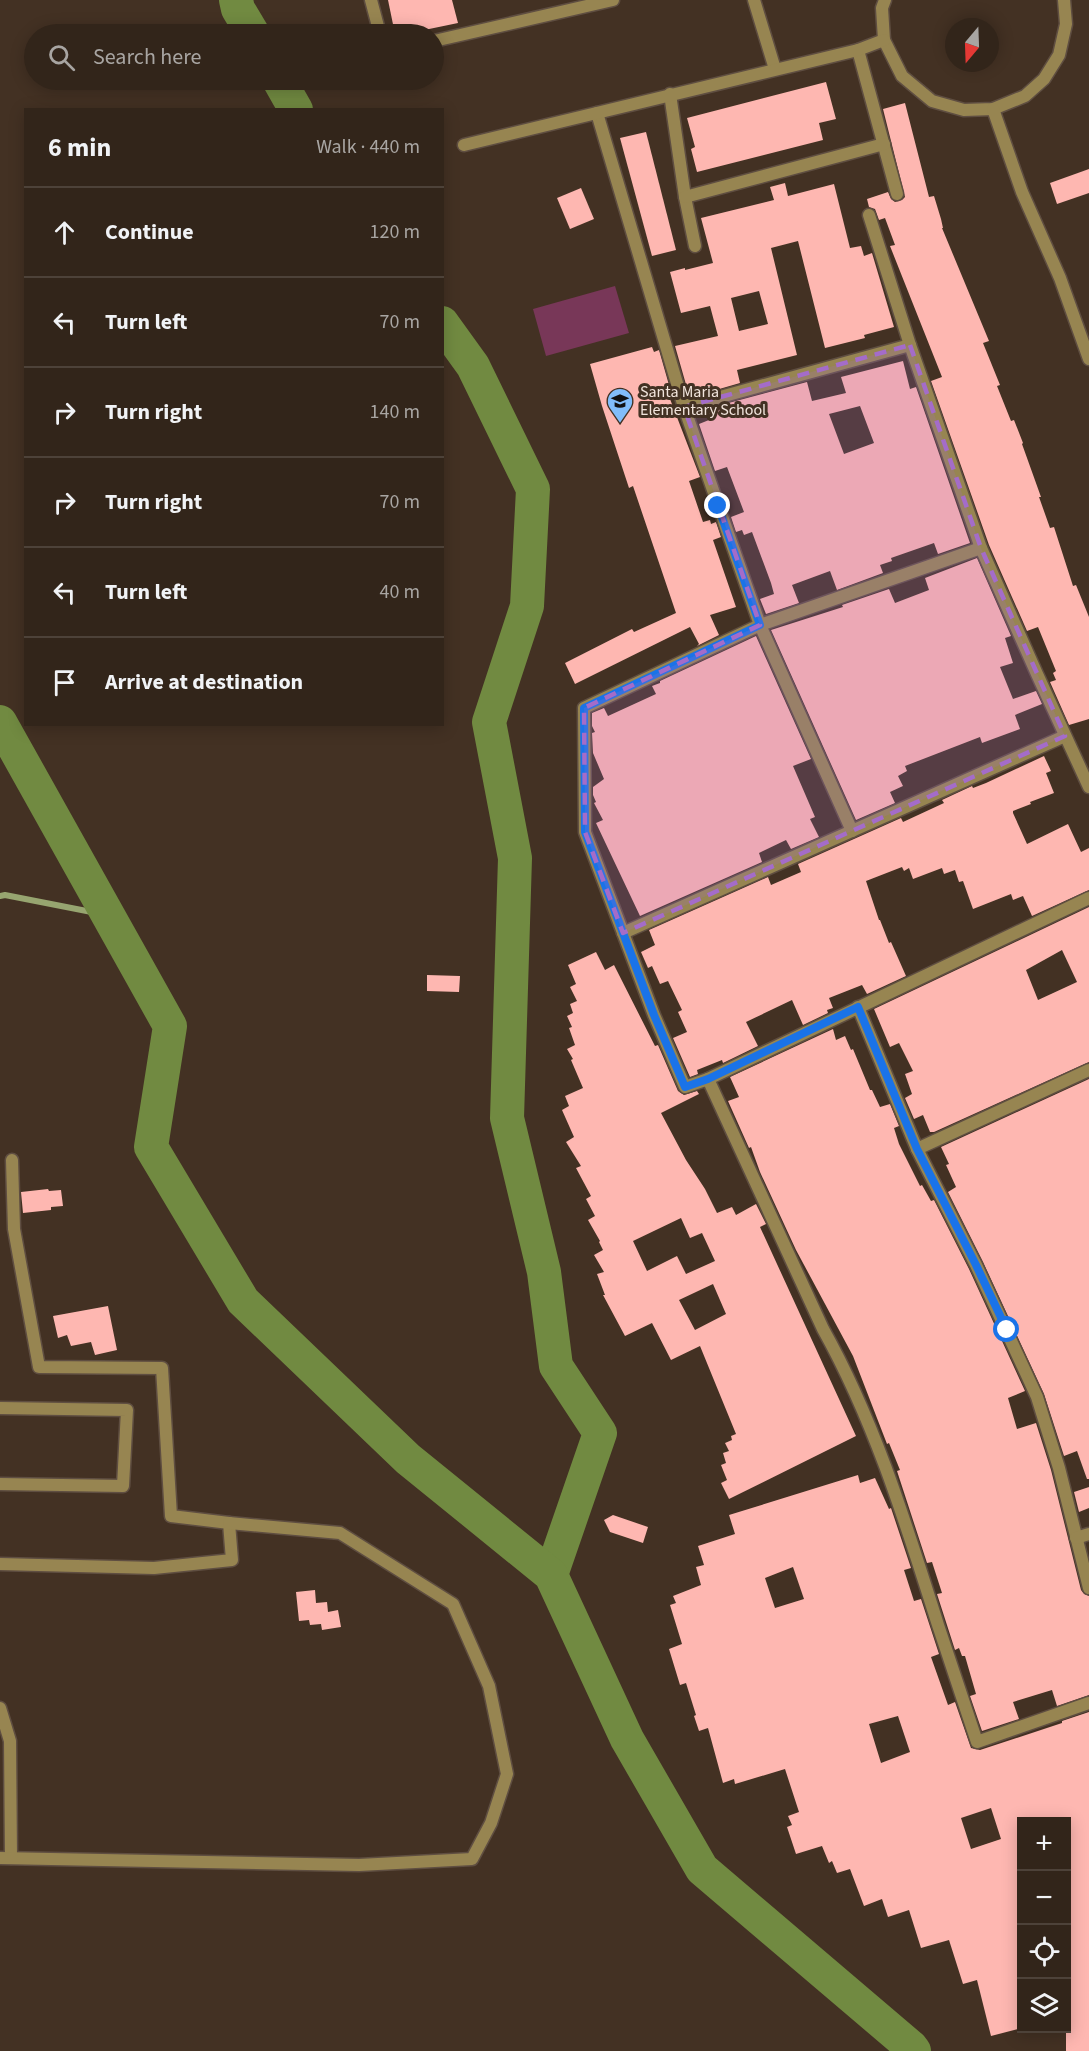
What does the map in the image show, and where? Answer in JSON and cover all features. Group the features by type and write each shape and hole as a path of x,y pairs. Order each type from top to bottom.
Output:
{"street":[{"path":"371,0 377,24"},
{"path":"444,39 613,0"},
{"path":"754,0 775,69"},
{"path":"885,0 882,8 884,40 902,76 932,101 964,110 993,109 1025,96 1044,79 1059,55 1066,24 1064,0"},
{"path":"464,145 858,50 884,40"},
{"path":"858,50 897,194"},
{"path":"670,94 685,197 695,246"},
{"path":"993,109 1022,192 1060,278 1089,359"},
{"path":"597,113 684,407 760,625 852,831"},
{"path":"685,197 884,144"},
{"path":"868,215 910,345 981,548 1089,787"},
{"path":"684,407 910,345"},
{"path":"981,548 760,625 584,708 585,832 654,1015 685,1087 708,1079 1089,898"},
{"path":"623,933 1065,736"},
{"path":"858,1007 917,1149 976,1265 1037,1397 1059,1468 1089,1588"},
{"path":"917,1149 1089,1070"},
{"path":"708,1079 875,1439 911,1536 977,1742 1089,1703"},
{"path":"0,1708 10,1741 6,1858 359,1866 472,1859 492,1823 507,1774 489,1686 453,1604 340,1533 171,1516 162,1368 39,1367 14,1229 12,1160"},
{"path":"0,1408 127,1410 123,1486 0,1484"},
{"path":"0,1563 154,1568 232,1560 229,1523"},
{"path":"1076,1538 1089,1534"}],"highlighted area":[{"path":"910,345 981,548 1065,736 623,933 585,832 584,708 760,625 684,407"}],"shaded area":[{"path":"615,286 629,333 546,356 533,309"}],"building":[{"path":"388,0 452,0 458,23 444,26 444,24 393,24"},
{"path":"826,82 836,119 819,123 823,140 697,172 691,149 695,147 687,118"},
{"path":"905,103 929,197 934,196 942,228 989,341 983,343 1000,385 997,386 1023,443 1041,497 1039,497 1050,528 1054,527 1073,586 1076,585 1089,617 1089,719 1069,725 1050,682 1056,680 1053,673 1056,671 1038,627 1027,631 989,545 931,381 942,377 890,246 895,245 885,218 879,220 875,209 869,207 867,199 888,192 895,202 905,197 883,109"},
{"path":"646,132 676,250 652,256 620,138"},
{"path":"1089,169 1089,193 1057,204 1050,183"},
{"path":"785,183 788,196 834,184 850,248 861,246 864,256 872,253 894,327 864,335 865,338 825,348 798,241 771,248 797,355 737,370 740,383 702,394 701,392 689,395 675,346 718,336 710,306 681,313 670,272 713,263 701,218 774,200 770,187","holes":["759,291 768,324 739,331 731,298"]},
{"path":"581,188 594,219 570,229 557,198"},
{"path":"652,347 654,352 659,350 673,399 670,399 700,477 689,481 703,522 710,520 711,524 716,522 721,537 713,540 736,607 710,615 719,635 697,646 699,644 690,627 575,684 565,663 632,629 634,632 676,613 633,486 629,488 590,364"},
{"path":"903,361 910,389 916,387 970,543 938,554 934,543 891,558 892,561 880,565 883,573 837,590 830,571 792,585 799,603 766,614 760,599 774,594 771,583 752,532 744,535 742,530 736,532 731,517 744,512 727,467 715,471 699,424 709,420 706,409 807,382 812,401 846,393 841,377","holes":["860,406 874,443 844,454 829,414"]},
{"path":"977,558 1011,636 1005,638 1013,663 1000,667 1013,699 1036,691 1042,704 1015,715 1020,729 982,743 980,737 905,766 907,771 898,776 903,786 890,792 895,803 856,820 771,630 843,607 842,605 889,589 895,603 929,590 925,578"},
{"path":"756,636 811,759 793,766 815,817 810,819 819,837 791,849 786,840 759,853 762,862 640,916 596,823 603,820 594,803 596,802 593,787 604,779 593,753 592,733 595,732 592,726 592,713 604,708 608,716 656,694 652,686 660,681"},
{"path":"1044,756 1051,771 1046,773 1054,793 1030,802 1031,804 1013,813 1027,844 1068,824 1081,852 1089,848 1089,890 1032,916 1023,896 1013,900 1011,894 973,909 963,881 959,882 955,870 944,874 942,868 913,879 909,868 904,871 902,867 866,881 879,920 906,976 867,994 862,985 829,998 833,1008 827,1010 828,1013 803,1025 792,1000 746,1022 758,1046 723,1063 722,1060 697,1070 698,1074 690,1077 673,1038 687,1032 678,1012 682,1010 668,981 660,984 652,966 648,968 641,952 655,945 649,930 768,877 771,885 801,872 798,864 901,818 903,822 944,803 942,800 972,786 973,788 986,783"},
{"path":"1089,907 1089,1062 930,1132 923,1115 914,1119 905,1098 912,1094 905,1074 913,1071 899,1043 890,1047 874,1009","holes":["1062,950 1077,982 1038,1000 1026,970"]},
{"path":"596,952 605,970 614,965 655,1046 658,1045 678,1091 684,1095 697,1091 699,1094 661,1113 717,1213 732,1207 736,1215 756,1204 766,1224 760,1227 856,1436 729,1499 721,1483 727,1480 721,1465 726,1463 723,1453 729,1451 725,1443 732,1440 731,1436 736,1434 700,1346 671,1360 652,1323 625,1336 603,1295 605,1295 597,1274 604,1272 594,1255 603,1250 588,1220 595,1216 586,1199 591,1196 576,1168 581,1166 566,1142 574,1137 562,1110 569,1106 565,1096 583,1088 567,1049 575,1045 569,1028 572,1027 567,1016 573,1013 570,1004 577,1001 570,987 576,984 568,965","holes":["681,1218 690,1238 702,1233 715,1261 686,1274 677,1256 647,1271 633,1241","713,1284 726,1314 695,1330 679,1300"]},
{"path":"427,975 460,976 459,992 427,991"},
{"path":"833,1029 836,1040 845,1036 851,1050 853,1049 870,1090 880,1107 890,1104 899,1126 894,1128 899,1144 920,1186 922,1185 931,1201 934,1200 969,1269 1025,1391 1008,1398 1017,1429 1036,1423 1051,1470 1081,1590 1089,1596 1089,1695 1057,1706 1052,1690 1013,1702 1019,1719 982,1731 970,1696 976,1694 965,1656 962,1656 959,1648 955,1650 937,1594 942,1593 932,1562 927,1563 897,1471 900,1470 889,1443 887,1444 853,1356 796,1250 751,1147 749,1148 728,1101 739,1097 730,1077"},
{"path":"1089,1079 1089,1479 1087,1479 1077,1451 1064,1456 1044,1394 948,1192 956,1187 941,1147"},
{"path":"48,1189 49,1191 61,1190 63,1206 51,1207 51,1210 23,1213 21,1192"},
{"path":"108,1306 117,1350 95,1355 91,1342 71,1346 67,1335 58,1338 53,1316"},
{"path":"858,1475 860,1483 875,1478 889,1509 891,1508 911,1568 904,1570 914,1601 921,1599 939,1654 931,1657 948,1705 955,1702 971,1748 980,1750 1089,1712 1089,2051 1066,2051 1066,2033 1071,2033 1071,1817 1017,1817 1017,2029 991,2036 977,1980 963,1984 949,1940 921,1948 909,1910 888,1917 882,1899 864,1906 850,1869 837,1873 832,1861 829,1863 822,1846 796,1854 787,1827 792,1825 788,1816 799,1812 785,1769 735,1784 734,1779 723,1783 708,1728 699,1731 686,1683 680,1685 669,1649 682,1644 670,1605 676,1603 673,1596 701,1585 696,1567 704,1565 698,1546 735,1534 729,1515","holes":["793,1567 804,1599 775,1608 765,1578","898,1716 910,1752 881,1763 869,1724","991,1808 1001,1839 971,1849 961,1818"]},
{"path":"1089,1487 1089,1508 1079,1512 1074,1492"},
{"path":"613,1515 648,1527 643,1543 610,1532 604,1520"},
{"path":"315,1590 316,1603 327,1602 328,1612 338,1610 341,1627 322,1630 321,1624 310,1625 309,1620 299,1621 296,1592"}],"waterway":[{"path":"236,0 238,9 247,24"},
{"path":"285,90 295,108"},
{"path":"444,326 473,366 533,489 527,606 489,722 515,858 507,1118 544,1272 556,1366 600,1433 551,1575"},
{"path":"0,722 170,1026 151,1147 243,1301 408,1459 551,1575 627,1739 702,1869 914,2051"},
{"path":"0,896 5,895 107,915"}],"place":[{"name":"Santa Maria Elementary School","path":"620,424"}],"route":[{"path":"718,506 760,625 584,708 585,832 654,1015 685,1087 708,1079 858,1007 917,1149 1007,1330"}]}
